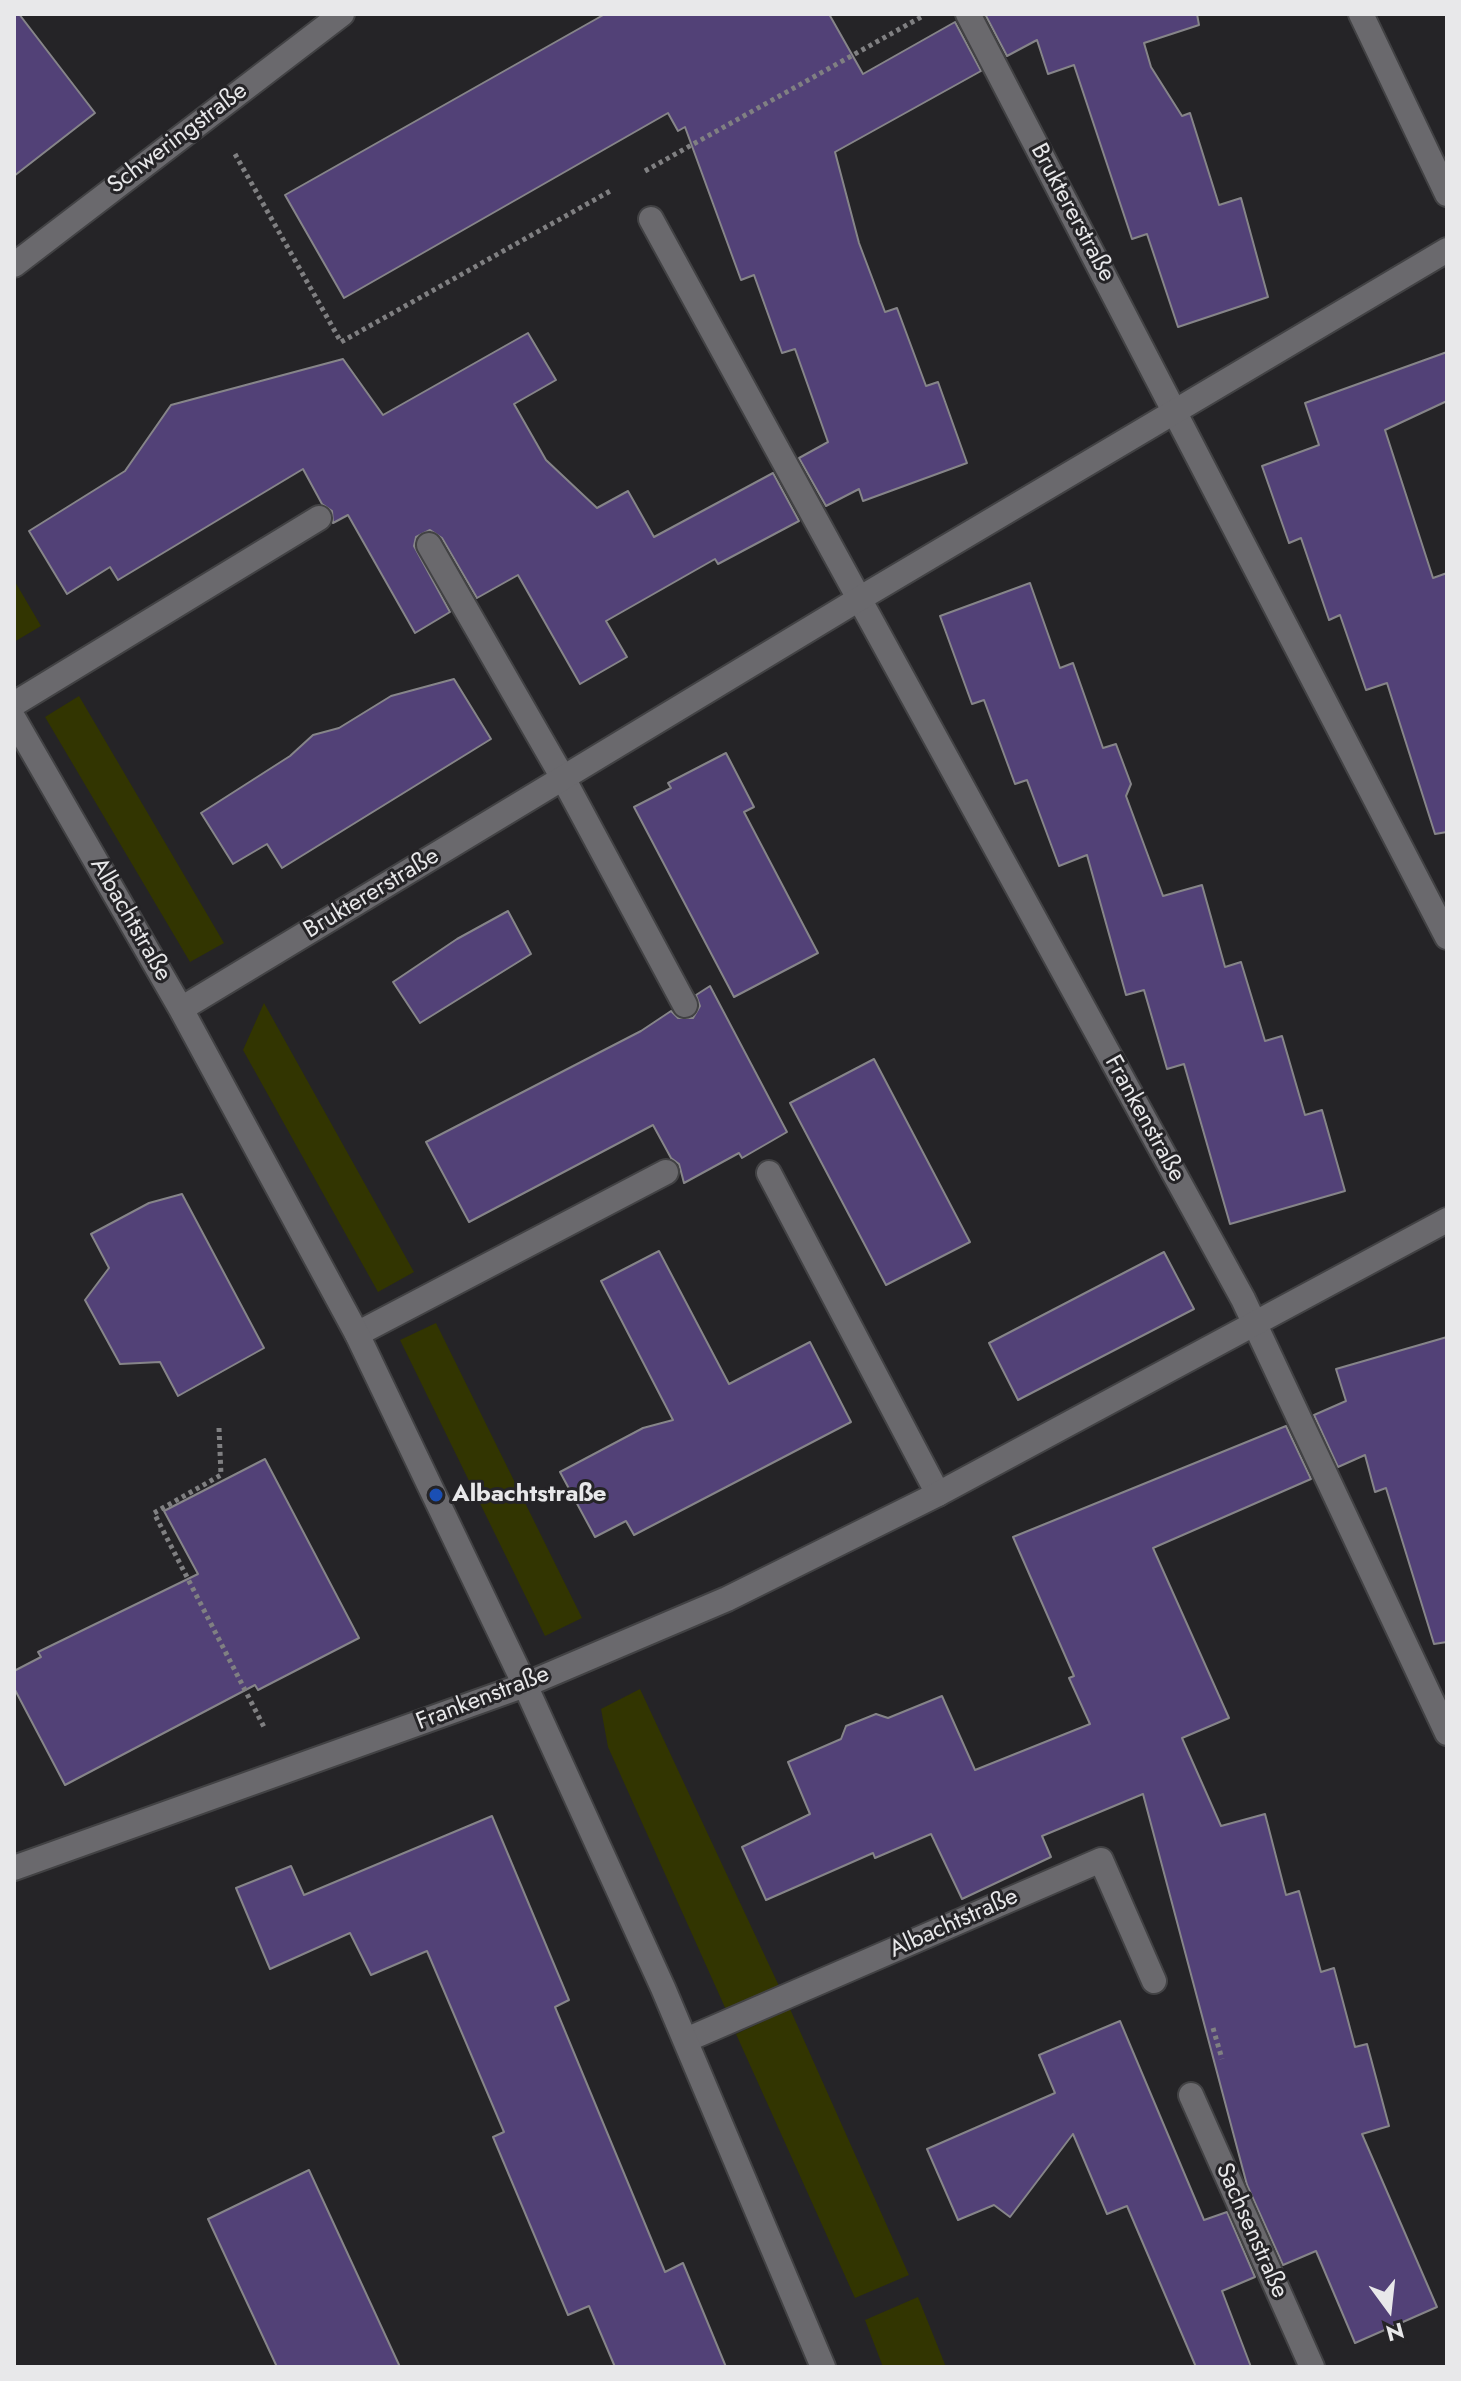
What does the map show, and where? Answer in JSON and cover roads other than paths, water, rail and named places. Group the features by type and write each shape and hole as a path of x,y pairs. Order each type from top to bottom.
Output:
{"street":[{"name":"Schweringstraße","path":"14,265 342,14"},
{"name":"Bruktererstraße","path":"968,14 1447,937"},
{"path":"1361,14 1447,194"},
{"path":"651,219 859,599"},
{"name":"Bruktererstraße","path":"181,1009 859,599 1447,250"},
{"path":"14,704 319,518"},
{"path":"429,545 563,778 685,1005"},
{"name":"Frankenstraße","path":"859,599 1257,1325 1447,1733"},
{"name":"Albachtstraße","path":"14,719 181,1009 357,1334 525,1685 686,2040 823,2367"},
{"path":"357,1334 666,1172"},
{"path":"769,1173 938,1494"},
{"name":"Frankenstraße","path":"14,1868 525,1685 727,1599 938,1494 1447,1220"},
{"name":"Albachtstraße","path":"686,2040 1101,1860 1154,1981"},
{"name":"Sachsenstraße","path":"1191,2095 1312,2367"}],"place":[{"name":"Albachtstraße","path":"436,1495"}]}
